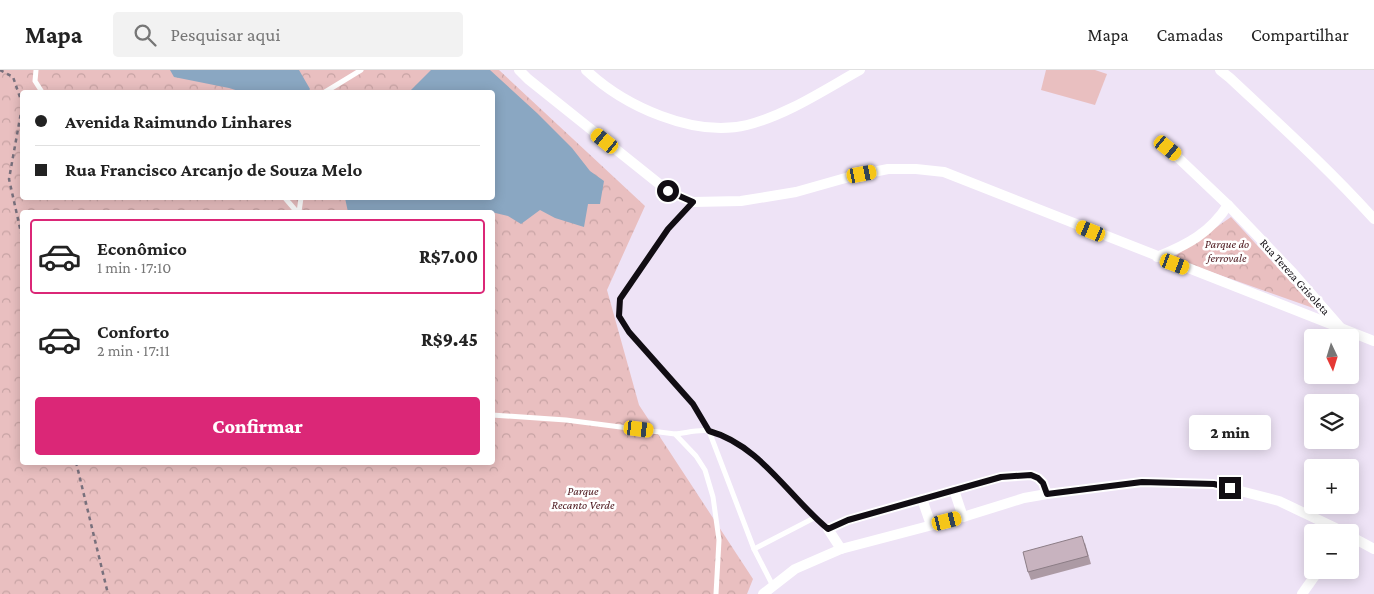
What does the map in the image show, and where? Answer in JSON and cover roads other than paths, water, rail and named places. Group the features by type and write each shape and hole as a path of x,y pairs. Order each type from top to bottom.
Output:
{"street":[{"path":"519,70 528,80 668,191 693,202 741,201 796,192 849,176 888,169 944,172 1374,341"},
{"path":"586,70 597,80 646,110 694,125 719,128 746,125 776,114 860,70"},
{"path":"1220,70 1303,145 1374,219"},
{"name":"Rua Tereza Grisoleta","path":"1168,148 1181,158 1228,205 1293,273 1341,328"},
{"path":"1157,257 1177,249 1200,236 1220,218 1228,205"},
{"path":"841,549 828,529 848,520 1001,477 1031,475 1043,483 1047,494"},
{"path":"763,594 796,569 841,549 963,517 1024,498 1142,482 1214,484 1279,501 1327,524"},
{"path":"954,490 963,517"},
{"path":"922,499 931,525"},
{"path":"1359,541 1374,549"},
{"path":"1302,594 1313,579"}],"lane":[{"path":"36,70 35,81 41,90"},
{"path":"328,90 361,70"},
{"path":"287,200 296,210"},
{"path":"693,202 668,229 620,299 619,316 629,332 693,404 709,431 754,549 773,586"},
{"path":"495,415 558,419 675,434 709,431 724,435 738,443 766,468 814,518 828,529"},
{"path":"675,434 696,456 705,470 713,497 719,540 716,594"},
{"path":"754,549 814,518"}],"water":[{"path":"170,70 299,70 310,89 236,90 174,77"},
{"path":"431,70 490,70 572,148 590,171 604,181 600,204 588,204 584,227 555,218 540,210 521,224 508,216 495,213 495,210 348,210 345,200 495,200 495,90 411,90"}],"park label":[{"name":"Parque do ferrovale","path":"1227,251"},
{"name":"Parque Recanto Verde","path":"583,498"}]}
